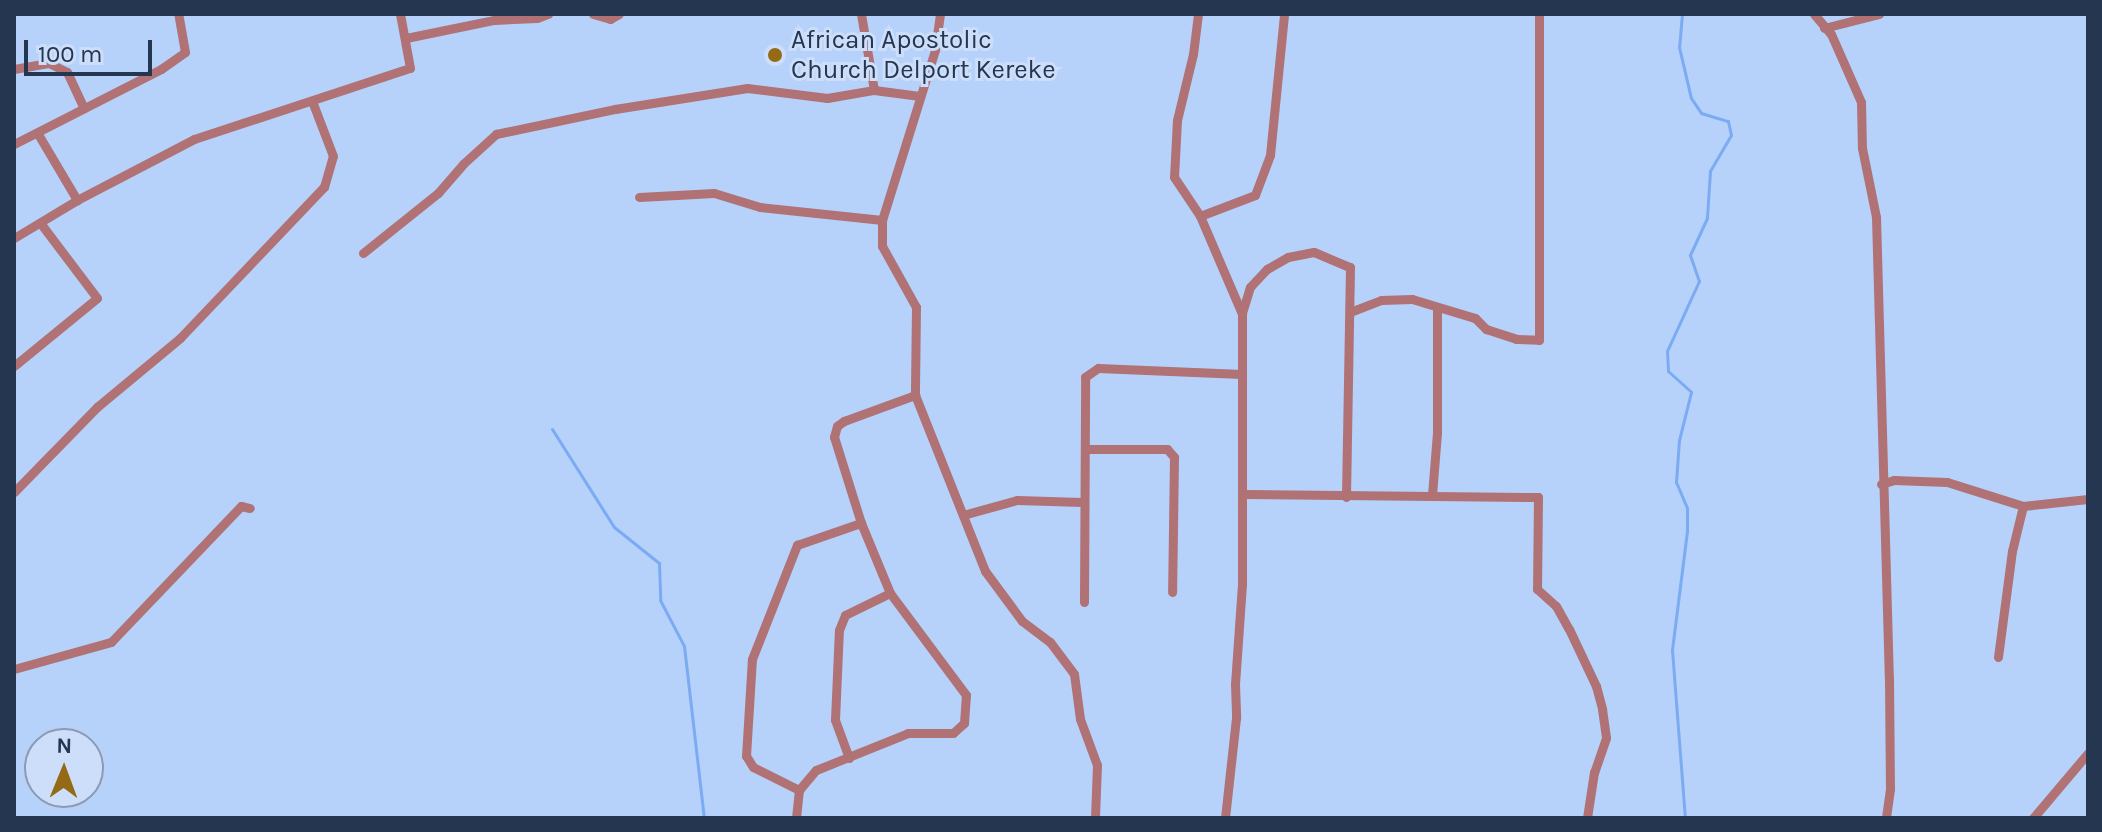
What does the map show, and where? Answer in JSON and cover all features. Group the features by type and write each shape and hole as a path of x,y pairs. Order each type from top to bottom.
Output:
{"street":[{"path":"14,144 161,69 185,52 178,14"},
{"path":"14,238 77,200 194,139 410,68 400,14"},
{"path":"406,38 494,20 537,18 548,14"},
{"path":"593,14 610,19 619,14"},
{"path":"861,14 874,90"},
{"path":"940,14 935,50 882,220 882,246 916,307 915,395 985,571 1022,621 1050,642 1074,674 1080,719 1097,765 1095,818"},
{"path":"1198,14 1193,54 1177,120 1174,177 1200,216 1242,314"},
{"path":"1200,216 1255,195 1270,155 1284,14"},
{"path":"1350,312 1381,300 1412,299 1475,318 1486,329 1516,339 1539,340 1539,14"},
{"path":"1814,14 1831,34 1861,102 1862,148 1876,217 1881,484 1889,678 1890,789 1886,818"},
{"path":"1824,28 1879,14"},
{"path":"14,69 49,63 67,72 84,108"},
{"path":"363,253 438,193 463,164 496,134 615,109 747,88 827,98 874,90 920,96"},
{"path":"14,492 97,407 180,338 324,187 333,156 312,101"},
{"path":"38,134 77,200"},
{"path":"639,197 714,193 760,207 882,220"},
{"path":"14,366 97,298 41,224"},
{"path":"1225,818 1236,718 1243,494 1242,314 1250,287 1267,269 1288,257 1314,252 1350,267 1346,497"},
{"path":"1432,495 1438,407 1437,308"},
{"path":"1084,602 1082,502 1085,377 1098,368 1242,374"},
{"path":"796,818 799,790 816,770 908,733 953,733 964,723 966,695 890,593 861,523 834,437 837,426 915,395"},
{"path":"1085,449 1167,449 1174,457 1172,592"},
{"path":"1881,484 1894,480 1947,482 2023,506 2088,499"},
{"path":"1243,494 1538,497 1537,589 1556,606 1569,629 1596,686 1604,723 1606,738 1594,772 1587,818"},
{"path":"963,515 1017,500 1082,502"},
{"path":"14,669 111,642 241,506 250,508"},
{"path":"1998,657 2012,551 2023,506"},
{"path":"799,790 753,767 746,756 752,659 797,545 861,523"},
{"path":"849,758 835,720 839,630 845,615 890,593"},
{"path":"2033,818 2088,753"}],"waterway":[{"path":"1682,14 1679,47 1691,98 1701,113 1728,121 1731,135 1710,171 1707,218 1690,255 1699,281 1667,351 1668,371 1691,392 1679,440 1676,482 1687,508 1687,531 1672,650 1685,818"},
{"path":"552,429 614,527 659,563 660,600 684,646 704,818"}],"place":[{"name":"African Apostolic Church Delport Kereke","path":"775,55"}]}
